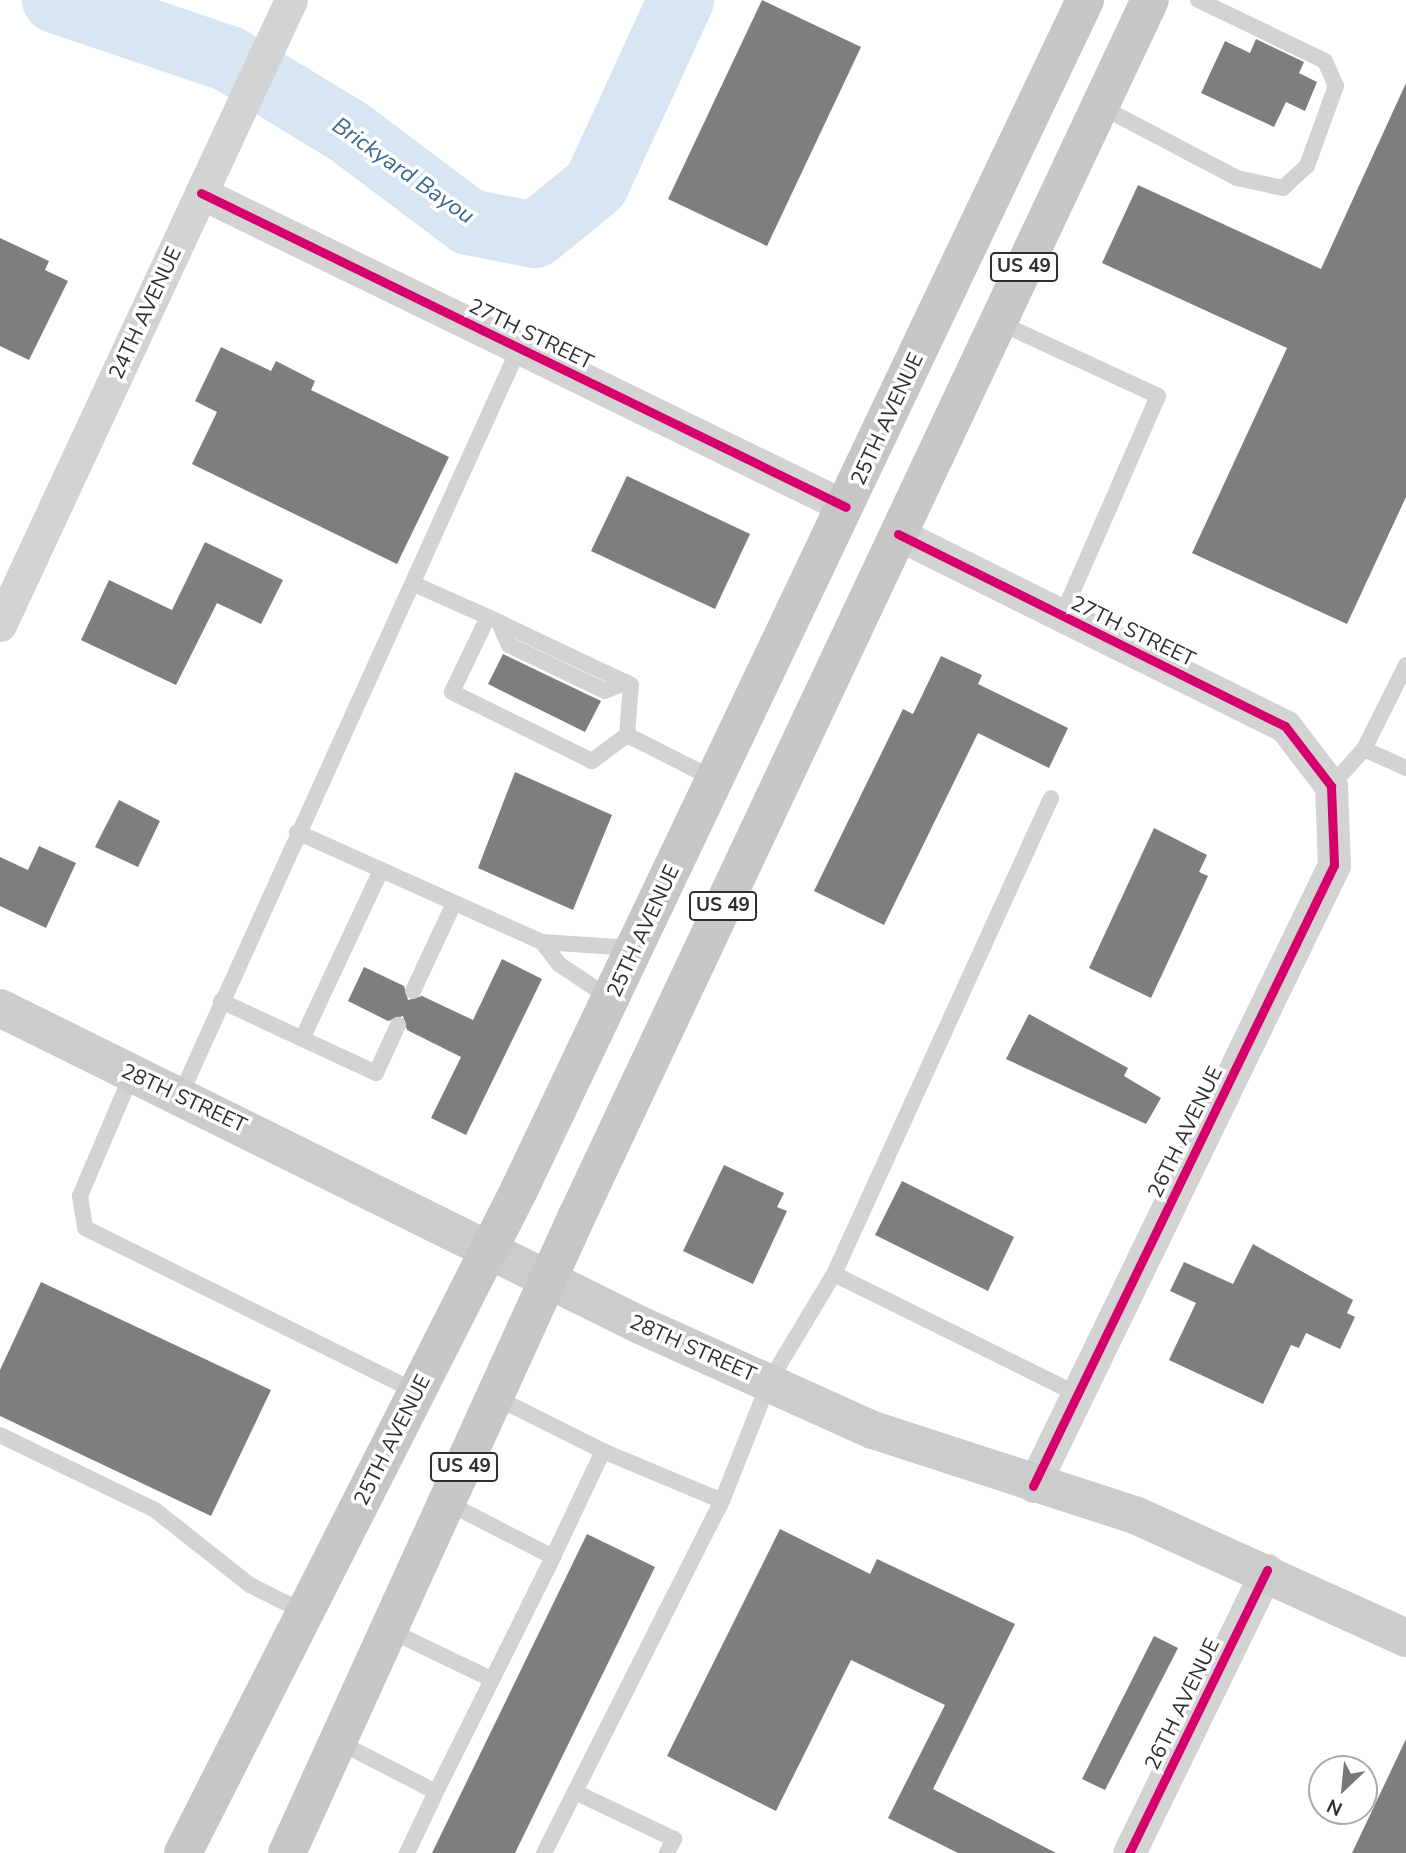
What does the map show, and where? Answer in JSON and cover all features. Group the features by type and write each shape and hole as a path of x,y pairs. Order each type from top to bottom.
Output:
{"main road":[{"name":"25TH AVENUE","path":"183,1853 491,1248 1085,0"},
{"name":"US 49","path":"287,1853 391,1631 495,1397 1150,0"},
{"name":"28TH STREET","path":"0,1008 551,1279 873,1430 1033,1486 1135,1515 1267,1570 1406,1638"}],"street":[{"name":"24TH AVENUE","path":"0,625 290,2"},
{"name":"27TH STREET","path":"201,193 846,507"},
{"name":"27TH STREET","path":"898,534 1285,726 1331,786"},
{"name":"26TH AVENUE","path":"1033,1486 1334,865 1331,786"},
{"name":"26TH AVENUE","path":"1129,1853 1267,1570"}],"lane":[{"path":"1100,106 1237,178 1283,188 1307,166 1336,86 1325,61 1198,0"},
{"path":"998,322 1158,396 1062,616"},
{"path":"180,1096 297,832 414,583 519,348"},
{"path":"414,583 494,620 626,682 631,685 627,735 592,761 452,692 494,620"},
{"path":"1331,786 1364,748 1406,664"},
{"path":"627,735 714,779"},
{"path":"1364,748 1406,768"},
{"path":"544,1853 722,1501 769,1382 834,1274 1051,798"},
{"path":"297,832 542,942 635,948"},
{"path":"302,1038 381,870"},
{"path":"413,991 454,903"},
{"path":"542,942 559,964 611,999"},
{"path":"221,1001 376,1073 398,1026"},
{"path":"132,1074 80,1196 85,1228 417,1392"},
{"path":"834,1274 1077,1394"},
{"path":"495,1397 603,1451 722,1501"},
{"path":"0,1435 155,1510 250,1585 304,1612"},
{"path":"407,1853 603,1451"},
{"path":"448,1503 553,1557"},
{"path":"391,1631 491,1679"},
{"path":"340,1742 436,1792"},
{"path":"575,1792 674,1839 667,1853"}],"building":[{"path":"762,0 861,47 767,246 668,199"},
{"path":"1256,39 1304,62 1299,73 1317,82 1305,111 1286,102 1274,127 1201,93 1225,41 1250,53"},
{"path":"1406,83 1406,497 1347,624 1192,553 1287,348 1102,263 1138,185 1321,269"},
{"path":"0,238 49,261 45,270 68,281 29,360 0,346"},
{"path":"221,347 271,371 276,361 315,381 311,390 449,457 397,564 192,464 217,412 195,401"},
{"path":"627,476 750,534 715,609 591,551"},
{"path":"205,542 283,580 261,624 217,603 176,685 81,640 109,580 172,610"},
{"path":"503,654 601,701 585,732 488,684"},
{"path":"941,656 982,675 978,684 1068,728 1049,768 978,733 884,925 814,891 903,709 913,714"},
{"path":"515,772 612,815 573,910 478,868"},
{"path":"119,800 160,821 138,867 95,847"},
{"path":"1154,828 1207,855 1199,872 1208,876 1151,998 1089,968"},
{"path":"39,846 76,863 46,928 0,906 0,857 28,870"},
{"path":"502,959 542,979 466,1135 431,1118 461,1057 407,1030 403,1016 388,1021 348,1001 364,967 404,986 408,1000 422,996 473,1020"},
{"path":"1029,1014 1128,1068 1124,1076 1161,1098 1146,1124 1006,1059"},
{"path":"724,1165 784,1193 777,1207 787,1211 753,1284 683,1251"},
{"path":"902,1181 1014,1237 988,1291 875,1235"},
{"path":"1253,1244 1353,1300 1347,1313 1355,1317 1340,1349 1306,1333 1299,1348 1291,1345 1263,1404 1169,1360 1196,1303 1170,1291 1184,1262 1233,1284"},
{"path":"41,1282 271,1390 211,1516 0,1416 0,1370"},
{"path":"780,1529 870,1574 877,1559 1015,1624 933,1789 1056,1853 958,1853 888,1818 945,1705 851,1660 776,1811 667,1756"},
{"path":"587,1534 655,1567 515,1853 432,1853"},
{"path":"1154,1636 1178,1648 1105,1790 1082,1779"},
{"path":"1406,1739 1406,1853 1352,1853 1365,1825 1378,1825 1378,1798"}],"waterway":[{"name":"Brickyard Bayou","path":"55,0 229,59 349,132 469,222 535,235 596,185 681,0"}],"cycle path":[{"path":"201,193 846,507"},
{"path":"898,534 1285,726 1331,786 1334,865 1033,1486"},
{"path":"1129,1853 1267,1570"}]}
